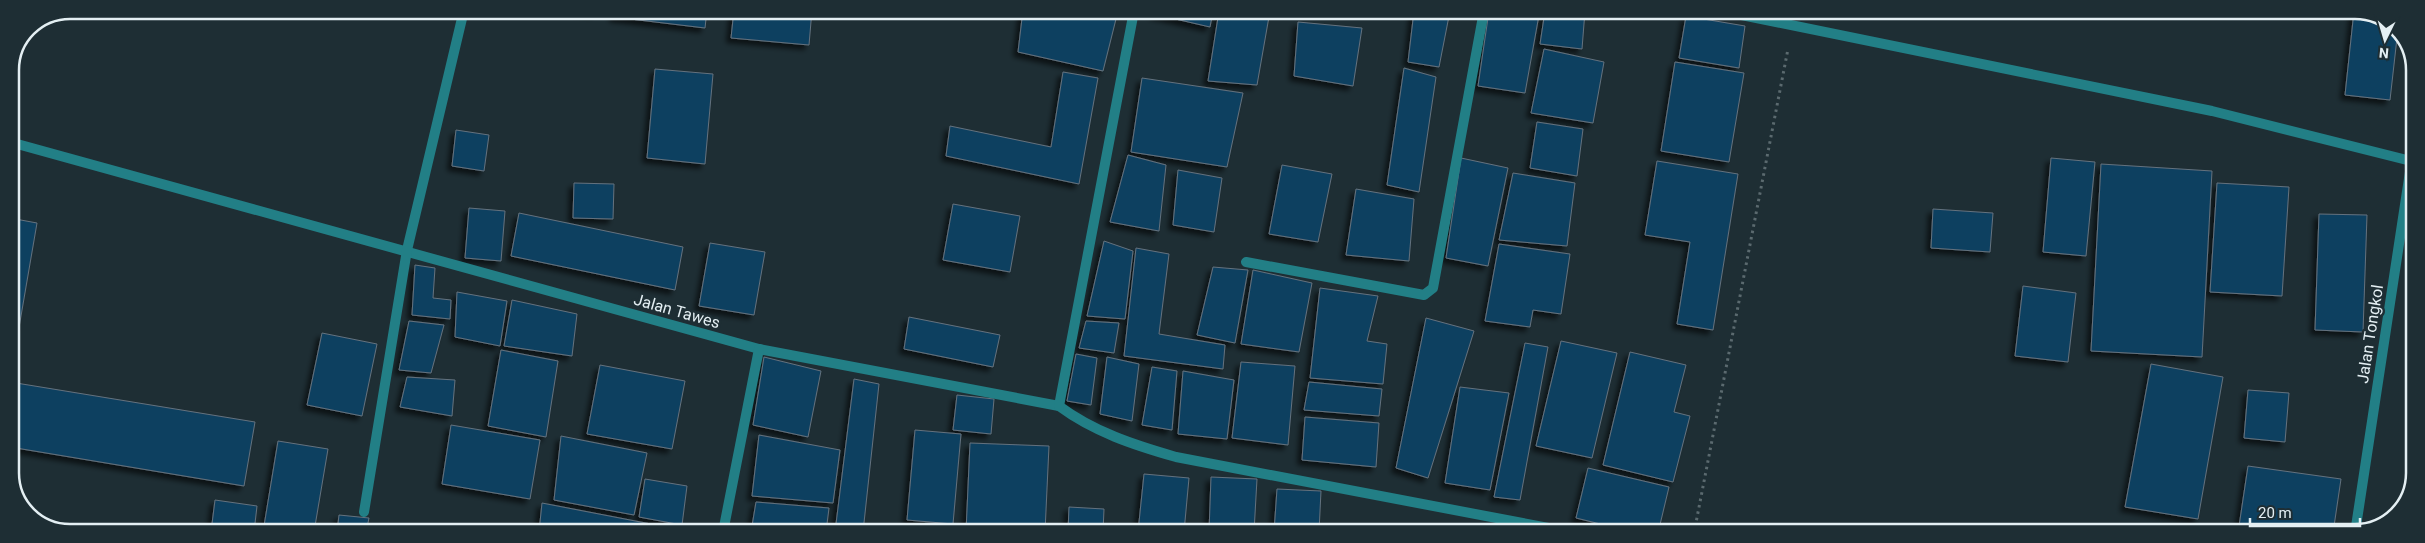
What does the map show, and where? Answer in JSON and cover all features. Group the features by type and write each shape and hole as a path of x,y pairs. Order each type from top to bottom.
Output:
{"street":[{"path":"364,512 407,250 462,19"},
{"path":"1132,19 1059,406 1080,422 1127,443 1176,457 1528,524"},
{"path":"1246,262 1424,295 1433,288 1483,19"},
{"path":"1759,19 2212,111 2406,159"},
{"name":"Jalan Tawes","path":"19,144 407,250 759,349 1059,406"},
{"name":"Jalan Tongkol","path":"2356,524 2406,206"},
{"path":"725,524 759,349"}],"path":[{"path":"1696,524 1792,26"}],"building":[{"path":"631,19 706,19 705,28"},
{"path":"733,19 811,19 809,45 731,38"},
{"path":"1022,19 1116,19 1103,71 1018,52"},
{"path":"1176,19 1212,19 1210,27"},
{"path":"1218,19 1269,19 1257,85 1208,81"},
{"path":"1413,19 1448,19 1439,67 1408,62"},
{"path":"1488,19 1538,19 1525,93 1478,86"},
{"path":"1544,19 1584,19 1582,49 1540,44"},
{"path":"1686,19 1704,19 1745,26 1739,68 1679,58"},
{"path":"2353,19 2375,23 2386,29 2397,40 2390,100 2345,95"},
{"path":"1298,22 1362,28 1353,86 1294,76"},
{"path":"1544,49 1604,62 1593,123 1531,113"},
{"path":"1675,62 1744,73 1729,162 1661,151"},
{"path":"1404,68 1436,77 1419,192 1387,185"},
{"path":"655,69 713,74 705,164 647,158"},
{"path":"1063,72 1098,78 1079,184 946,156 950,126 1051,147"},
{"path":"1142,78 1243,93 1227,167 1131,152"},
{"path":"1537,122 1583,129 1577,176 1530,168"},
{"path":"456,130 489,135 484,171 452,166"},
{"path":"1128,155 1166,165 1159,231 1110,222"},
{"path":"1461,158 1508,168 1488,266 1446,258"},
{"path":"2051,158 2095,162 2086,256 2043,252"},
{"path":"1657,161 1738,174 1713,330 1677,324 1690,242 1645,235"},
{"path":"2101,164 2212,171 2202,357 2091,351"},
{"path":"1282,165 1332,174 1318,242 1269,234"},
{"path":"1178,170 1222,178 1214,232 1173,225"},
{"path":"1513,173 1575,183 1567,246 1499,240"},
{"path":"574,183 614,184 613,219 573,218"},
{"path":"2217,183 2289,187 2282,296 2210,292"},
{"path":"1356,189 1414,199 1409,261 1346,255"},
{"path":"953,204 1020,216 1010,272 943,260"},
{"path":"469,208 505,211 501,261 465,258"},
{"path":"1933,209 1993,213 1990,252 1931,248"},
{"path":"519,213 683,247 675,290 511,256"},
{"path":"2319,214 2367,215 2363,332 2315,330"},
{"path":"19,220 37,223 19,328"},
{"path":"1104,241 1133,251 1125,319 1087,316"},
{"path":"710,243 765,252 754,315 699,306"},
{"path":"1499,244 1570,254 1561,314 1533,310 1530,327 1485,321"},
{"path":"1136,248 1169,254 1159,334 1225,345 1223,369 1124,356"},
{"path":"415,265 435,268 433,298 451,300 450,319 412,315"},
{"path":"1213,267 1248,270 1235,343 1197,335"},
{"path":"1253,270 1312,283 1299,352 1241,344"},
{"path":"2023,286 2076,293 2068,362 2015,356"},
{"path":"1320,288 1378,296 1367,341 1387,344 1383,384 1310,378"},
{"path":"457,292 507,301 500,346 455,337"},
{"path":"512,300 577,314 572,356 504,346"},
{"path":"909,317 1000,335 993,367 904,349"},
{"path":"1426,318 1474,331 1428,478 1396,468"},
{"path":"409,321 444,325 431,373 399,370"},
{"path":"1086,321 1119,323 1114,353 1079,348"},
{"path":"322,333 377,344 362,416 307,405"},
{"path":"1561,341 1617,353 1592,458 1536,446"},
{"path":"1525,343 1548,347 1520,500 1494,497"},
{"path":"501,350 558,361 546,437 488,426"},
{"path":"1630,352 1686,365 1674,412 1690,416 1673,482 1603,465"},
{"path":"1076,354 1097,358 1091,405 1067,401"},
{"path":"764,357 821,371 808,437 753,425"},
{"path":"1107,357 1139,364 1132,421 1100,414"},
{"path":"1241,362 1295,366 1288,445 1232,438"},
{"path":"2151,364 2223,377 2198,519 2125,507"},
{"path":"600,365 685,381 672,449 587,434"},
{"path":"1152,367 1177,371 1172,430 1142,425"},
{"path":"1183,371 1234,380 1227,439 1178,434"},
{"path":"407,377 455,380 452,416 400,407"},
{"path":"854,379 879,384 864,524 836,524"},
{"path":"1309,382 1382,389 1379,416 1304,410"},
{"path":"19,383 255,422 244,486 19,448"},
{"path":"1460,387 1509,393 1490,490 1445,483"},
{"path":"2248,390 2289,393 2285,442 2244,438"},
{"path":"957,395 994,399 991,434 953,430"},
{"path":"1305,417 1379,423 1376,467 1302,460"},
{"path":"451,425 540,440 530,499 442,484"},
{"path":"915,430 961,434 953,524 907,520"},
{"path":"759,435 840,450 833,503 752,496"},
{"path":"561,436 647,453 634,515 554,500"},
{"path":"278,441 328,449 315,524 264,524"},
{"path":"970,443 1049,446 1045,524 966,524"},
{"path":"2248,466 2341,479 2334,524 2239,524"},
{"path":"1588,468 1669,487 1660,524 1600,524 1576,518"},
{"path":"1144,474 1189,478 1185,524 1139,524"},
{"path":"1211,477 1257,479 1254,524 1209,524"},
{"path":"645,479 687,486 682,524 639,517"},
{"path":"1277,489 1321,491 1319,524 1275,524"},
{"path":"215,500 257,506 255,524 212,524"},
{"path":"756,502 829,508 827,524 752,524"},
{"path":"542,503 651,524 540,524"},
{"path":"1069,507 1104,509 1103,524 1068,524"},
{"path":"339,515 369,518 368,524 338,524"}]}
